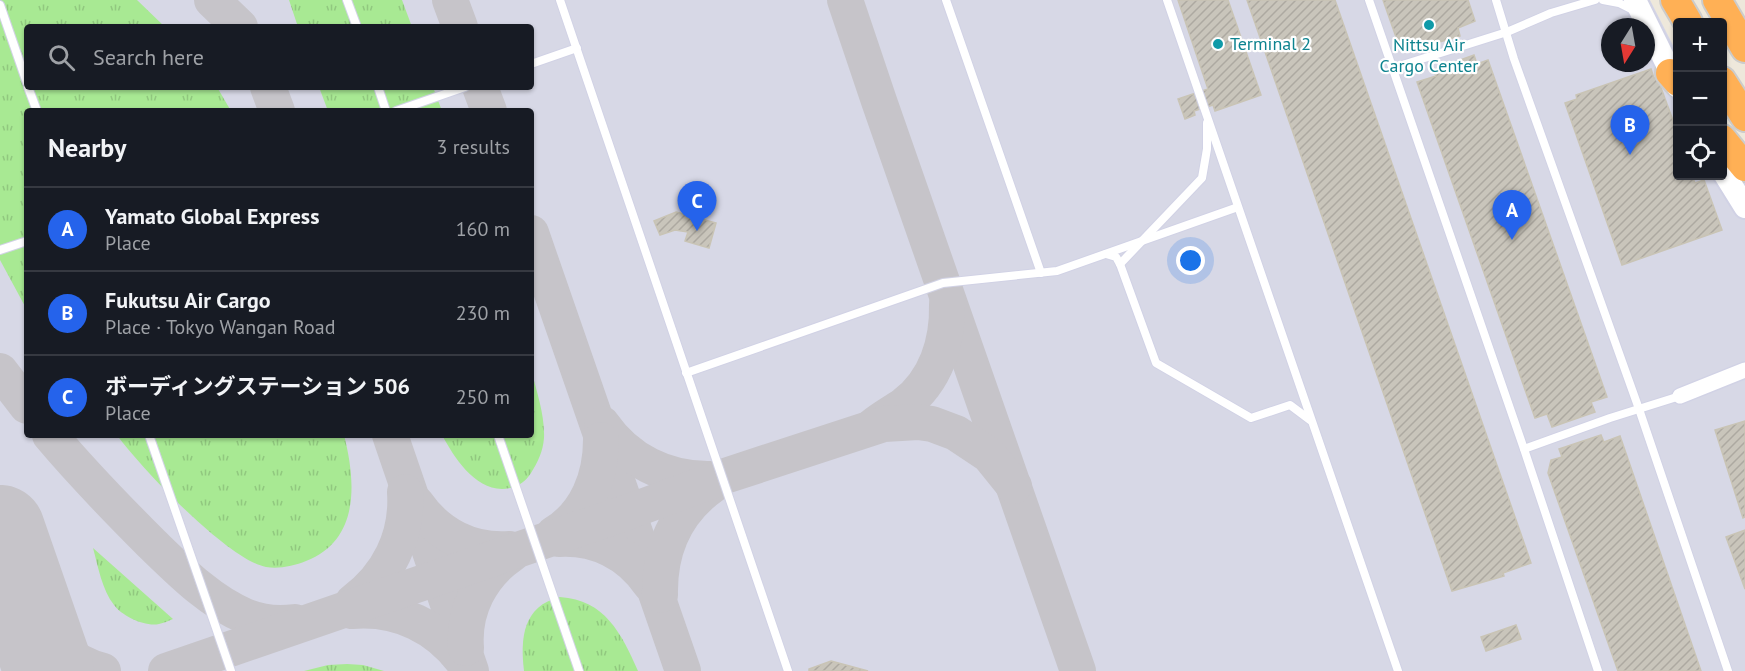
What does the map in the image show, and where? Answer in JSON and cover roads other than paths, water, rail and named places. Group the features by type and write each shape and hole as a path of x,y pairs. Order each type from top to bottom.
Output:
{"highway":[{"path":"1676,0 1686,18"},
{"path":"1717,0 1745,48"},
{"path":"1727,89 1745,117"},
{"path":"1727,145 1745,167"}],"street":[{"path":"1639,9 1673,77"},
{"path":"1727,178 1745,207"},
{"path":"1680,396 1745,370"}],"lane":[{"path":"347,0 356,24"},
{"path":"560,0 788,671"},
{"path":"946,0 1041,273"},
{"path":"1167,0 1398,671"},
{"path":"1369,0 1598,671"},
{"path":"1496,0 1514,59 1639,409 1728,671"},
{"path":"1393,68 1507,32 1551,13 1595,0"},
{"path":"1603,0 1639,9"},
{"path":"0,5 24,74"},
{"path":"534,63 577,48"},
{"path":"30,90 36,108"},
{"path":"379,90 385,108"},
{"path":"405,108 456,90"},
{"path":"1120,264 1202,178 1207,149 1207,115"},
{"path":"687,373 943,283 1057,271 1239,207"},
{"path":"0,250 24,242"},
{"path":"1106,254 1116,257 1120,264 1156,363 1251,418 1290,405 1312,420"},
{"path":"1524,449 1680,396"},
{"path":"150,438 231,671"},
{"path":"499,438 579,671"}],"place":[{"name":"Nittsu Air Cargo Center","path":"1429,25"},
{"name":"Terminal 2","path":"1218,44"},
{"name":"Fukutsu Air Cargo","path":"1630,155"},
{"name":"ボーディングステーション 506","path":"697,231"},
{"name":"Yamato Global Express","path":"1512,240"}]}
